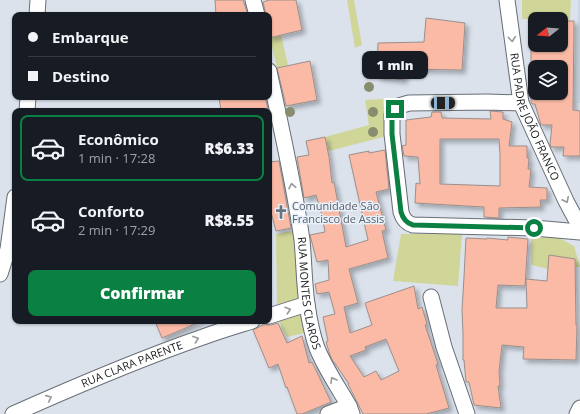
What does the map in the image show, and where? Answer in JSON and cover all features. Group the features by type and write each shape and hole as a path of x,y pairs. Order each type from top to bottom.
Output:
{"street":[{"path":"37,12 38,0"},
{"path":"253,0 256,12"},
{"name":"RUA PADRE JOÃO FRANCO","path":"508,0 521,103 566,201 580,227"},
{"name":"RUA MONTES CLAROS","path":"272,84 300,228 307,304 317,347 350,410"},
{"path":"521,103 409,103 395,109 392,115 392,134 401,212 403,217 407,223 413,225 534,228 580,232"},
{"path":"0,274 8,249 12,228"},
{"path":"431,297 444,347 467,414"},
{"path":"272,315 307,304"},
{"name":"RUA CLARA PARENTE","path":"14,414 63,392 159,353 243,324"},
{"path":"577,414 580,408"},
{"path":"328,414 350,410"}],"shaded area":[{"path":"578,0 580,0 580,103 578,103"}],"green space":[{"path":"347,0 354,0 362,45 355,48"},
{"path":"522,0 571,0 570,20 568,20 568,12 528,12 528,19 522,19"},
{"path":"281,35 288,65 277,68 272,47 272,37"},
{"path":"383,99 387,136 329,151 325,137 369,125 365,100"},
{"path":"297,230 304,304 277,310 276,234"},
{"path":"401,234 462,234 458,286 393,281"},
{"path":"557,237 574,246 580,267 575,267 574,259 550,255 548,269 531,265 531,238"},
{"path":"299,311 306,316 309,332 287,337 277,318"}],"building":[{"path":"215,0 243,0 247,12 216,12"},
{"path":"269,0 296,0 302,30 272,37 272,12 265,12 263,2"},
{"path":"426,18 465,23 462,70 404,69 404,80 377,77 378,43 424,42"},
{"path":"568,21 574,21 573,110 580,111 580,156 563,156 564,147 551,147 552,125 541,125 535,104 532,104 531,102 531,100 568,100 568,60 531,60 531,52 568,52"},
{"path":"310,61 317,100 286,106 277,68"},
{"path":"219,100 266,100 268,108 221,108"},
{"path":"490,111 503,112 503,119 512,122 509,146 527,146 527,158 529,158 528,169 531,169 529,187 547,188 547,200 540,200 541,207 499,208 499,218 484,217 484,207 415,203 416,183 420,184 418,157 404,156 402,146 406,145 406,120 431,117 432,112 441,112 442,118 491,119","holes":["440,139 499,139 500,186 440,184"]},
{"path":"325,137 332,183 334,182 346,247 368,240 349,155 369,151 369,153 385,150 389,189 376,192 386,230 382,231 388,258 349,269 358,303 344,307 350,333 372,325 365,303 414,286 418,309 422,307 427,324 425,325 438,364 436,365 449,408 426,414 363,414 349,384 333,362 326,342 328,341 323,317 335,314 329,292 317,294 315,284 329,280 328,260 317,262 310,235 325,232 316,195 304,198 297,157 309,155 306,141","holes":["386,339 399,371 381,380 376,371 364,377 350,356 366,350 365,347"]},
{"path":"279,161 291,228 276,231 272,216 272,162"},
{"path":"508,237 528,239 525,286 498,285 496,308 527,308 526,279 547,281 549,255 575,259 577,325 576,360 523,359 524,347 502,345 499,371 500,386 498,386 501,408 474,405 469,382 466,382 463,360 462,310 466,238 508,240"},
{"path":"278,323 287,343 302,336 309,363 312,362 331,402 302,414 297,414 278,364 269,368 253,330 265,324 271,325"},
{"path":"156,324 195,324 162,338"}],"place":[{"name":"Comunidade São Francisco de Assis","path":"281,212"}],"route":[{"path":"395,109 392,115 392,134 401,212 407,223 413,225 534,228"}]}
